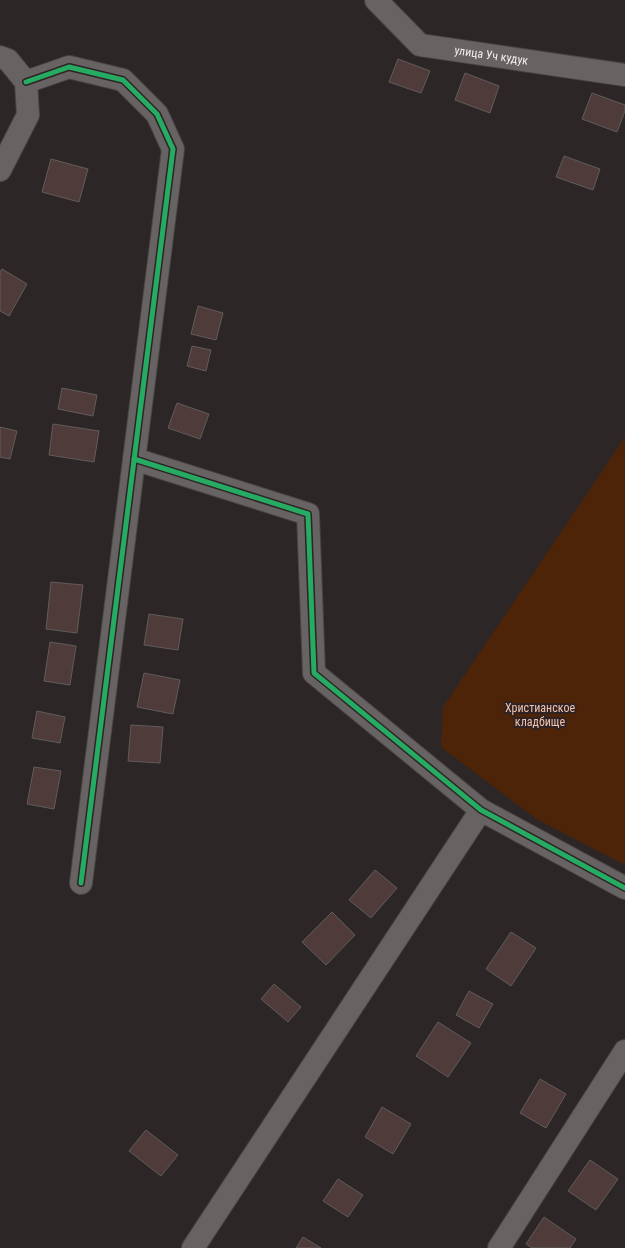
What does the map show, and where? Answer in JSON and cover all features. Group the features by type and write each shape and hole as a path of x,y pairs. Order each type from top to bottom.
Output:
{"street":[{"name":"улица Уч кудук","path":"376,0 420,45 625,75"},
{"path":"0,57 8,60 26,82 28,115 0,170"},
{"path":"26,82 69,67 123,80 157,114 173,149 81,883"},
{"path":"134,459 308,514 314,673 481,810 625,888"},
{"path":"193,1248 481,810"},
{"path":"500,1248 625,1051"}],"green space":[{"name":"Христианское кладбище","path":"625,437 625,865 538,820 441,747 443,707"}],"building":[{"path":"398,59 430,71 421,93 389,82"},
{"path":"465,73 499,86 490,113 455,100"},
{"path":"592,93 625,105 625,111 617,132 582,119"},
{"path":"564,156 600,169 593,190 556,177"},
{"path":"51,159 88,169 79,202 42,192"},
{"path":"2,269 27,284 9,316 0,311 0,272"},
{"path":"198,306 223,313 216,340 191,334"},
{"path":"192,346 211,350 206,371 187,366"},
{"path":"62,388 97,395 93,416 58,409"},
{"path":"177,403 209,414 200,439 168,428"},
{"path":"53,424 99,431 94,462 49,455"},
{"path":"0,427 17,431 10,459 0,457"},
{"path":"51,582 83,585 77,633 46,629"},
{"path":"149,614 183,619 178,650 144,645"},
{"path":"50,642 76,646 70,685 44,681"},
{"path":"144,673 180,680 173,714 137,707"},
{"path":"37,711 65,717 60,743 32,738"},
{"path":"131,725 163,727 160,763 128,761"},
{"path":"34,767 61,771 54,809 27,804"},
{"path":"375,870 397,888 371,918 349,900"},
{"path":"332,912 355,935 326,965 302,942"},
{"path":"511,932 536,948 511,986 486,969"},
{"path":"274,984 301,1007 288,1022 261,999"},
{"path":"469,991 493,1004 479,1028 456,1015"},
{"path":"438,1022 471,1043 448,1077 416,1056"},
{"path":"540,1079 566,1094 546,1128 520,1113"},
{"path":"382,1107 411,1124 393,1154 365,1137"},
{"path":"146,1130 178,1155 161,1176 129,1151"},
{"path":"590,1160 618,1179 596,1210 568,1191"},
{"path":"338,1179 363,1195 348,1217 323,1201"},
{"path":"544,1217 576,1239 570,1248 532,1248 526,1244"},
{"path":"303,1237 321,1248 296,1248"}],"cycle path":[{"path":"26,82 69,67 123,80 157,114 173,149 81,883"},
{"path":"134,459 308,514 314,673 481,810 625,888"}]}
